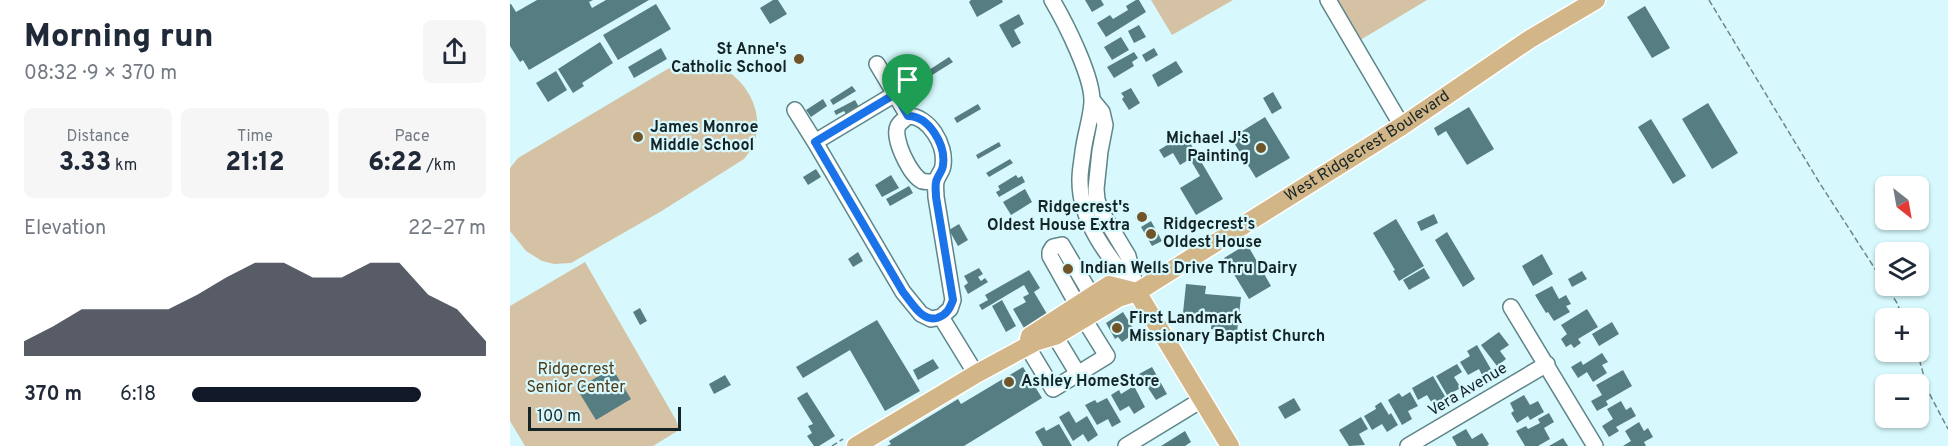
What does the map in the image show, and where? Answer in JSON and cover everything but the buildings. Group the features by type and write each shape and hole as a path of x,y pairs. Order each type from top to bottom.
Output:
{"main road":[{"name":"West Ridgecrest Boulevard","path":"1027,346 1030,336 1087,304 1137,292 1402,126 1530,39 1596,0"},
{"name":"West Ridgecrest Boulevard","path":"856,446 976,374 1027,346 1055,336 1109,285 1137,292"},
{"path":"1137,292 1230,446"}],"street":[{"path":"1052,0 1086,71 1092,101 1080,180 1087,217 1092,230 1137,292"},
{"path":"1328,0 1402,126"},
{"path":"877,64 908,116"},
{"path":"815,142 895,94"},
{"path":"795,110 903,292 921,314 931,319 941,317 950,309 953,300 936,197 936,182 944,166 942,148 924,120 916,116 908,116 899,125 897,134 899,145 913,174 922,181 936,182"},
{"path":"1027,346 1053,388 1107,356 1071,253 1062,245"},
{"path":"1510,307 1547,364 1594,446"},
{"path":"941,317 976,374"},
{"path":"1055,336 1078,374"},
{"name":"Vera Avenue","path":"1415,444 1547,364"},
{"path":"1129,445 1203,399"}],"path":[{"path":"1709,0 1819,182 1899,308"},
{"path":"1920,362 1928,391 1948,429"}],"green space":[{"path":"1151,0 1233,0 1172,35"},
{"path":"1332,0 1427,0 1357,42"},
{"path":"702,61 732,74 752,99 757,129 753,144 744,159 660,212 571,263 554,264 542,261 526,251 510,231 510,168 518,158 671,67"},
{"name":"Ridgecrest Senior Center","path":"585,262 676,420 679,430 653,446 525,446 510,421 510,306"}],"place":[{"name":"St Anne's Catholic School","path":"799,59"},
{"name":"James Monroe Middle School","path":"638,137"},
{"name":"Michael J's Painting","path":"1261,148"},
{"name":"Ridgecrest's Oldest House Extra","path":"1142,217"},
{"name":"Ridgecrest's Oldest House","path":"1151,234"},
{"name":"Indian Wells Drive Thru Dairy","path":"1068,269"},
{"name":"First Landmark Missionary Baptist Church","path":"1117,328"},
{"name":"Ashley HomeStore","path":"1009,382"}],"route":[{"path":"895,94 908,116 916,116 924,120 942,148 944,166 936,182 936,197 953,300 950,309 941,317 931,319 921,314 903,292 815,142 895,94"}]}
